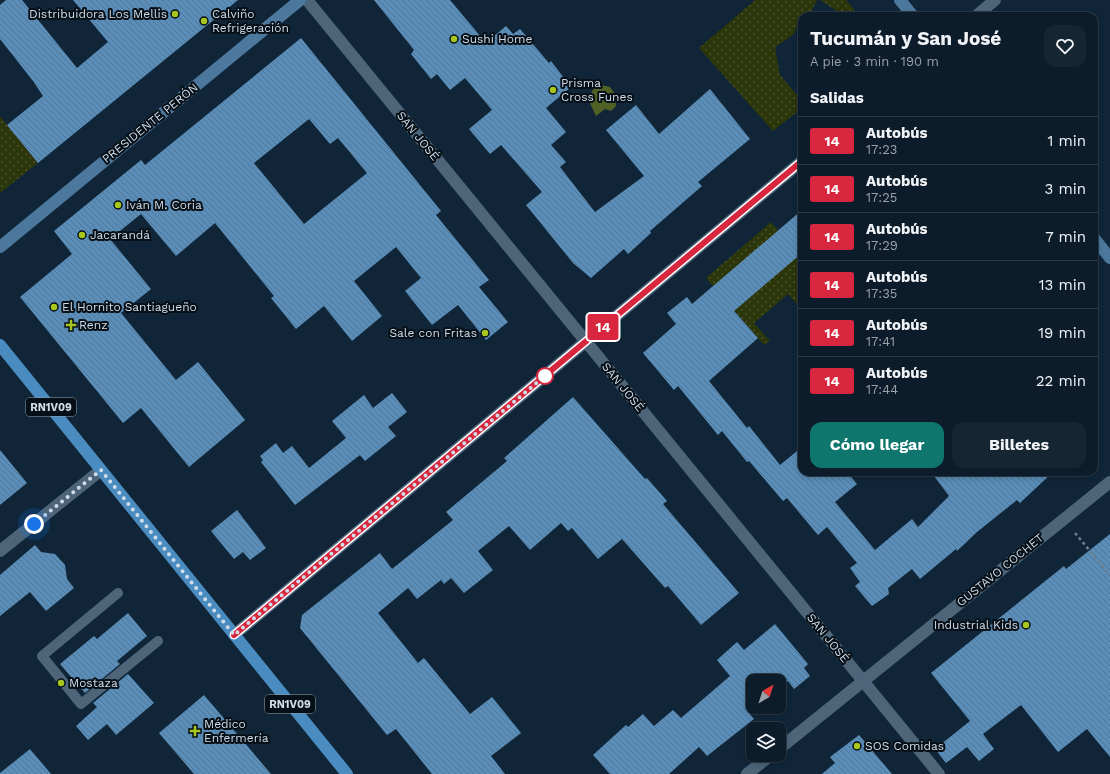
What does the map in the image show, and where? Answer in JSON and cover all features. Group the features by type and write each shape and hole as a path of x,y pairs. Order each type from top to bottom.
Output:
{"main road":[{"name":"PRESIDENTE PERÓN","path":"0,247 300,0"},
{"path":"900,0 910,12"},
{"path":"1098,243 1110,258"},
{"name":"RN1V09","path":"0,345 347,774"}],"street":[{"name":"SAN JOSÉ","path":"307,0 939,774"},
{"path":"981,12 995,0"},
{"path":"234,635 798,164"},
{"path":"0,551 101,470"},
{"name":"GUSTAVO COCHET","path":"786,743 1110,482"},
{"path":"748,774 763,762"}],"lane":[{"path":"118,593 42,656 81,704 158,640"}],"path":[{"path":"1063,519 1110,575"}],"shaded area":[{"path":"755,0 817,0 811,12 798,12 798,24 793,35 775,47 780,75 798,94 798,111 773,131 699,48"},
{"path":"820,0 846,0 856,12 838,12"},
{"path":"596,84 610,87 615,94 616,106 611,111 605,109 596,116 588,99"},
{"path":"0,116 38,163 0,193"},
{"path":"771,222 798,254 798,305 788,294 754,323 770,341 764,345 706,278"}],"building":[{"path":"6,0 22,0 77,68 108,42 73,0 238,0 38,163 7,125 43,96 0,39 0,5"},
{"path":"374,0 450,0 486,43 506,26 513,34 520,29 549,63 551,61 571,87 546,108 566,132 551,145 566,162 560,167 595,212 644,176 606,130 636,105 659,134 710,89 750,139 698,182 702,186 650,231 651,233 628,254 624,249 591,278 573,263 526,205 542,192 501,145 490,154 469,129 492,110 465,78 450,90 437,74 431,79 411,54 414,50"},
{"path":"301,38 441,211 436,215 489,280 479,287 508,322 486,340 458,305 432,325 405,291 421,278 396,247 354,281 382,316 352,341 324,306 296,329 271,298 274,296 215,223 176,256 141,214 110,239 151,289 121,313 176,380 198,362 245,420 189,467 141,408 123,423 20,297 72,254 54,231 141,160 145,165","holes":["309,119 330,144 338,138 367,173 304,224 254,163"]},
{"path":"798,213 798,256 734,311 758,338 709,381 747,428 749,426 780,465 798,450 798,476 850,476 857,484 835,502 875,550 912,519 918,527 949,496 934,476 1049,476 1020,503 1017,500 977,532 957,551 956,549 920,579 912,569 888,588 889,594 872,606 855,586 860,582 850,568 857,563 827,527 818,535 787,498 783,501 749,461 747,462 722,431 718,435 678,386 674,390 643,353 676,324 667,313 687,297 692,304"},
{"path":"392,393 407,412 388,427 396,436 365,461 360,455 295,505 261,462 263,460 260,456 276,443 283,453 292,446 309,468 346,438 332,421 364,395 373,408"},
{"path":"573,397 645,479 647,478 667,501 663,504 739,593 701,625 668,586 665,588 622,539 598,559 572,528 568,531 561,523 530,550 509,526 478,551 493,570 464,593 451,578 444,584 441,580 417,599 408,588 378,613 418,663 424,658 470,714 492,697 521,733 491,756 505,774 432,774 396,729 387,735 300,628 302,615 380,553 392,569 453,520 446,512 507,461 504,458"},
{"path":"0,450 27,483 0,505"},
{"path":"237,510 266,548 250,560 243,552 234,559 211,531"},
{"path":"1110,534 1110,757 1087,729 1058,752 1021,705 983,734 994,749 979,761 967,747 946,763 935,749 970,721 931,673 1064,566 1066,569"},
{"path":"35,545 41,552 55,554 65,565 67,579 74,588 46,611 30,592 0,616 0,575"},
{"path":"128,613 147,636 117,661 120,664 85,693 60,664 94,636 97,639"},
{"path":"775,624 808,664 804,668 810,676 794,689 788,681 786,683 786,674 746,674 746,714 750,714 754,719 750,722 746,722 746,725 707,756 699,747 669,774 610,774 593,755 626,725 628,727 643,714 654,726 673,710 681,718 730,676 717,660 737,642 744,650"},
{"path":"128,674 154,703 116,735 107,724 88,740 76,726 97,707 93,703"},
{"path":"204,695 271,774 194,774 159,733"},
{"name":"SOS Comidas","path":"859,735 892,774 822,774 835,763 830,757"},
{"path":"30,749 51,774 0,774 0,773"}],"bus line":[{"name":"14","path":"234,635 798,164"}],"place":[{"name":"Distribuidora Los Mellis","path":"175,14"},
{"name":"Calviño Refrigeración","path":"204,21"},
{"name":"Sushi Home","path":"454,39"},
{"name":"Prisma Cross Funes","path":"553,90"},
{"name":"Iván M. Coria","path":"118,205"},
{"name":"Jacarandá","path":"82,235"},
{"name":"El Hornito Santiagueño","path":"54,307"},
{"name":"Renz","path":"71,325"},
{"name":"Sale con Fritas","path":"485,333"},
{"name":"Industrial Kids","path":"1026,625"},
{"name":"Mostaza","path":"61,683"},
{"name":"Médico Enfermería","path":"195,731"},
{"name":"SOS Comidas","path":"857,746"}],"route":[{"path":"34,524 101,470 234,635 545,376"}]}
